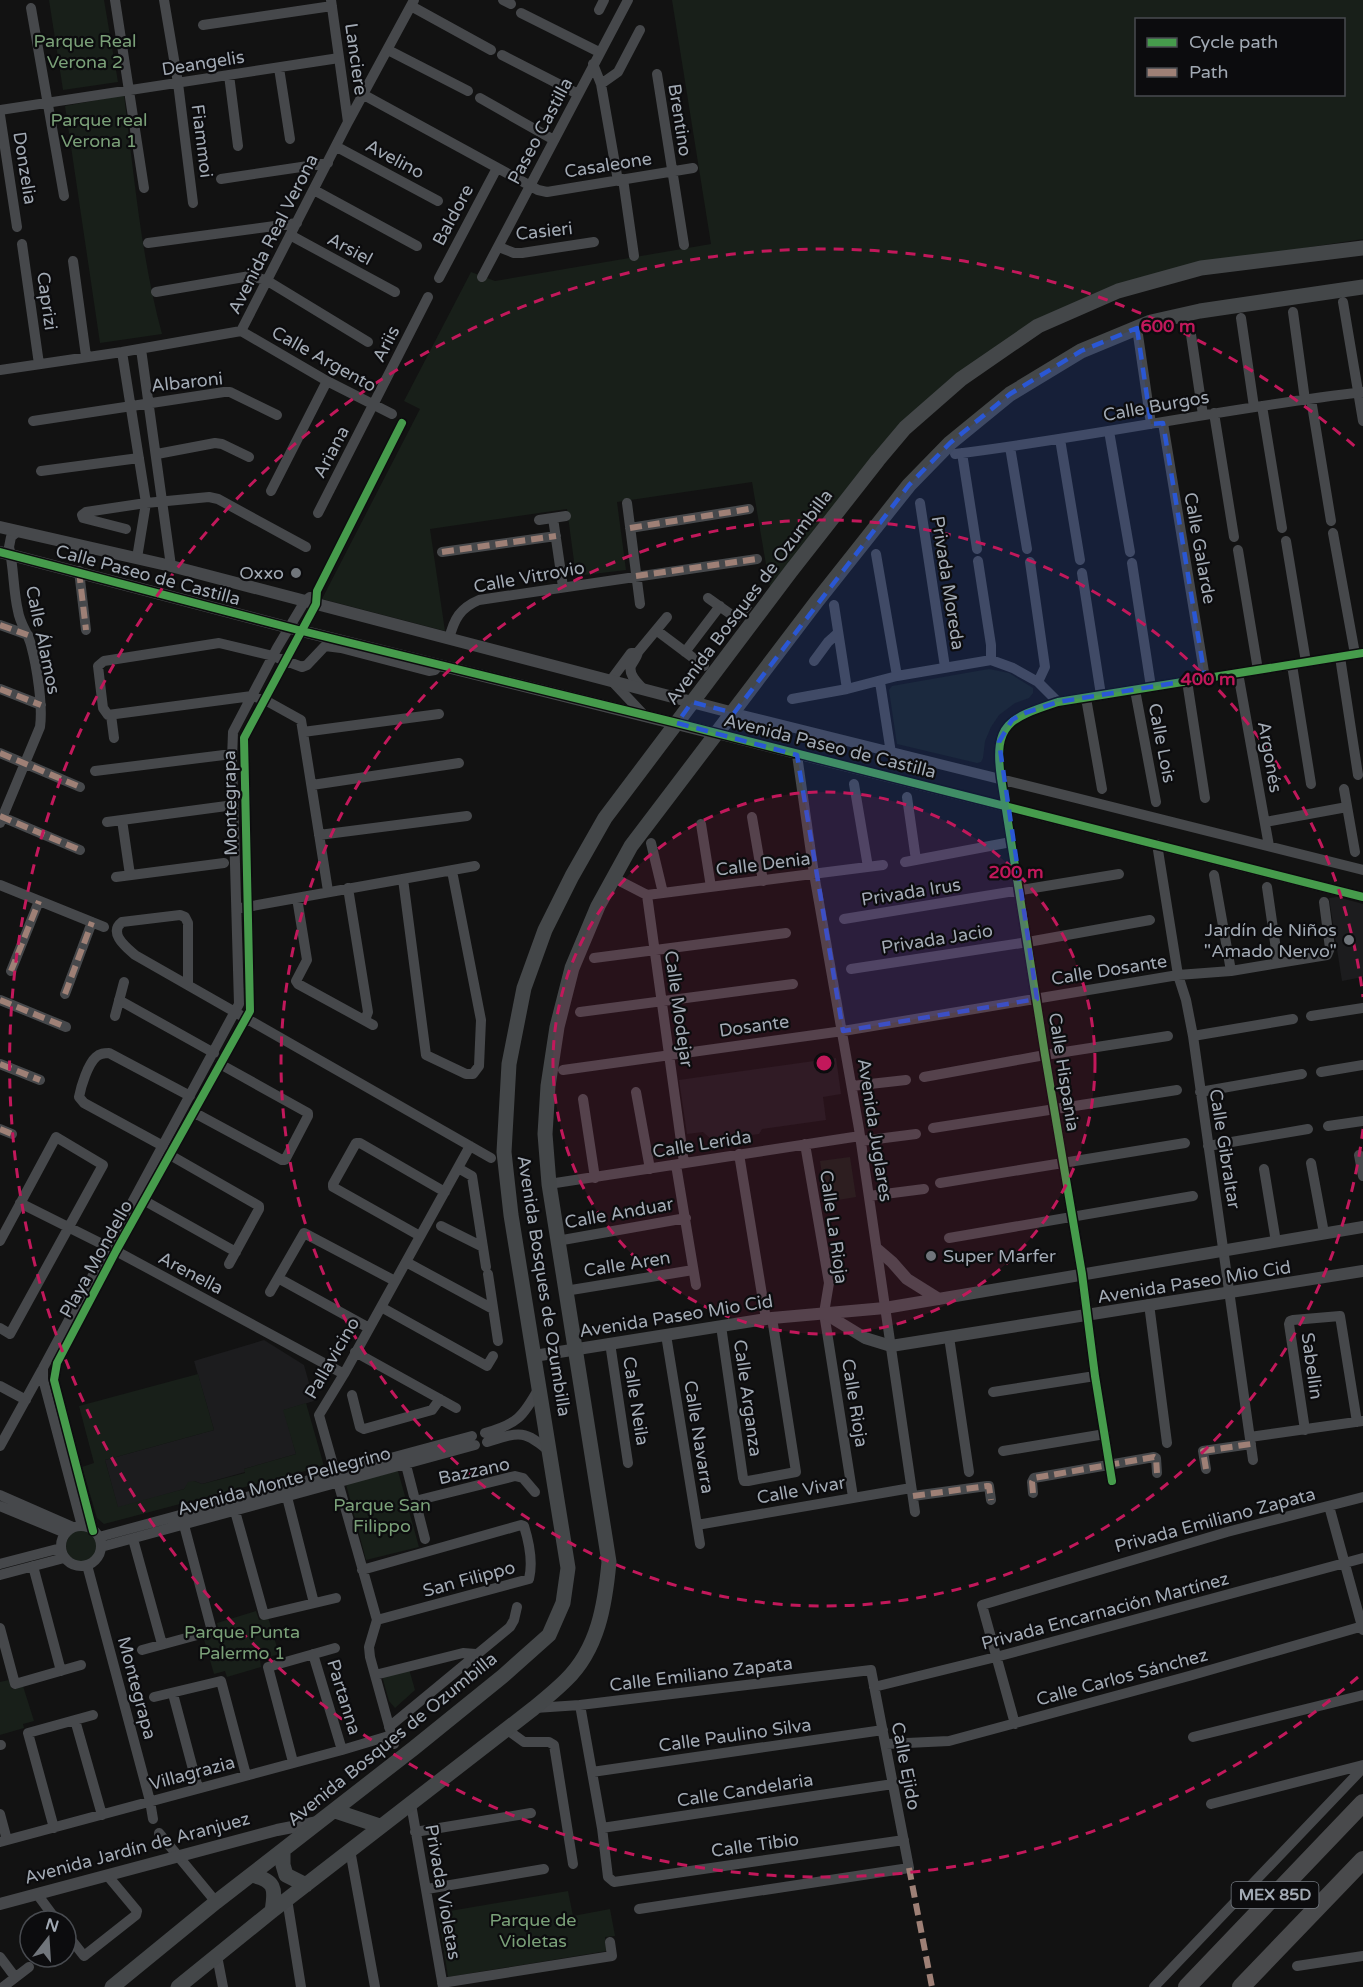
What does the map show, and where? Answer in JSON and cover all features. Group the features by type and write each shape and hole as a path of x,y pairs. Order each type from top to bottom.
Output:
{"highway":[{"name":"MEX 85D","path":"1187,1987 1363,1803"},
{"name":"MEX 85D","path":"1241,1987 1363,1860"}],"main road":[{"name":"Avenida Bosques de Ozumbilla","path":"112,1987 494,1683 549,1635 563,1602 568,1568 511,1215 504,1152 509,1064 525,988 545,930 605,818 806,552 905,428 961,379 1038,326 1118,291 1202,268 1363,248"},
{"name":"Avenida Bosques de Ozumbilla","path":"178,1987 380,1826 534,1708 567,1679 592,1645 605,1601 609,1562 557,1240 545,1134 548,1086 557,1027 573,968 598,906 631,846 817,601 909,485 950,443 1010,394 1081,351 1152,322 1200,311 1363,287"},
{"path":"335,1811 380,1826"},
{"path":"283,1851 282,1865 286,1875 306,1885"},
{"path":"251,1875 264,1878 272,1884 275,1894 272,1911"}],"street":[{"path":"115,0 144,188"},
{"name":"Fiammoi","path":"164,0 178,83 193,203"},
{"name":"Paseo Castilla","path":"482,278 628,0"},
{"path":"203,25 331,3"},
{"name":"Lanciere","path":"331,3 348,122"},
{"path":"413,3 491,50"},
{"name":"Avenida Real Verona","path":"0,370 241,331 348,122 413,3"},
{"path":"31,9 64,196"},
{"path":"521,13 599,52"},
{"path":"601,84 618,72 640,30"},
{"path":"388,50 468,91"},
{"path":"502,55 578,94"},
{"name":"Deangelis","path":"0,110 339,58"},
{"path":"593,64 601,84 634,256"},
{"path":"279,68 290,139"},
{"name":"Brentino","path":"657,74 684,245"},
{"path":"228,75 238,146"},
{"name":"Casaleone","path":"364,95 497,168 547,192 693,168"},
{"path":"480,98 554,140"},
{"name":"Donzelia","path":"0,115 17,227"},
{"name":"Avelino","path":"337,147 438,201"},
{"path":"221,179 328,163"},
{"name":"Baldore","path":"439,278 497,168"},
{"path":"314,190 417,246"},
{"path":"148,243 297,223"},
{"name":"Arsiel","path":"290,235 395,292"},
{"name":"Casieri","path":"499,247 514,253 522,253 594,242"},
{"name":"Caprizi","path":"21,244 39,364"},
{"path":"73,261 86,356"},
{"path":"156,292 250,276 266,280 368,342"},
{"name":"Ariis","path":"374,406 428,297"},
{"path":"1343,302 1361,392 1363,421"},
{"path":"1293,312 1331,520"},
{"path":"1241,318 1282,528"},
{"name":"Calle Galarde","path":"1137,328 1206,678"},
{"path":"1190,328 1203,415"},
{"name":"Calle Argento","path":"241,331 327,381 392,414"},
{"path":"141,349 171,566"},
{"path":"122,352 146,503 136,558"},
{"path":"271,491 327,381"},
{"name":"Albaroni","path":"33,421 149,402 230,392 277,415"},
{"name":"Calle Burgos","path":"977,549 958,454 1258,406 1361,392"},
{"name":"Ariana","path":"318,513 374,406"},
{"path":"1214,413 1234,537"},
{"path":"312,598 402,423"},
{"path":"1109,431 1151,687"},
{"path":"1060,439 1080,560"},
{"path":"157,454 214,443 222,444 249,457"},
{"path":"1010,447 1027,549"},
{"path":"41,471 139,458"},
{"path":"126,529 83,518 82,515 86,512 146,503 209,497 218,499 306,547"},
{"path":"627,503 640,604"},
{"name":"Privada Moreda","path":"920,503 945,667"},
{"path":"630,528 749,509"},
{"path":"539,520 566,516"},
{"path":"553,518 563,587"},
{"name":"Calle Paseo de Castilla","path":"0,527 312,598"},
{"name":"Calle Álamos","path":"1,819 40,728 41,705 32,647 20,623 5,553 9,542 18,531"},
{"path":"1334,533 1359,653"},
{"path":"442,552 556,536"},
{"path":"1286,541 1306,662"},
{"path":"1238,550 1258,670"},
{"name":"Calle Paseo de Castilla","path":"5,553 79,571 286,632"},
{"path":"876,554 897,676"},
{"name":"Calle Vitrovio","path":"449,639 458,614 467,605 479,600 757,559"},
{"path":"978,561 991,645 991,660"},
{"path":"1030,562 1045,667 1038,682"},
{"path":"79,571 86,630"},
{"path":"1082,573 1101,695"},
{"name":"Avenida Paseo de Castilla","path":"312,598 449,639 734,713 1363,870"},
{"name":"Montegrapa","path":"236,1012 239,1004 243,908 244,738 302,631 312,598"},
{"name":"Montegrapa","path":"246,1018 250,1011 234,805 233,732 286,632 312,598"},
{"path":"708,598 736,618 747,606"},
{"path":"834,605 847,689"},
{"path":"685,652 720,606"},
{"path":"643,714 611,680 625,668 632,653 638,652 667,617"},
{"path":"0,625 28,636"},
{"path":"656,630 704,666"},
{"name":"Avenida Paseo de Castilla","path":"286,632 302,631 643,714 797,755 1005,805 1363,897"},
{"path":"286,632 295,643"},
{"path":"814,661 838,633"},
{"path":"328,891 301,720 265,700 252,696 111,715 103,708 100,664 104,661 219,643 273,656 302,667 307,665 325,646 429,671 435,670 439,665"},
{"name":"Calle Hispania","path":"1112,1481 1082,1274 1005,805 998,757 999,742 1012,720 1022,714 1058,702 1359,653"},
{"path":"1340,657 1358,775"},
{"path":"792,699 880,682 897,676 991,660 1013,668 1038,682 1058,702"},
{"path":"1292,665 1311,784"},
{"path":"625,668 643,689"},
{"name":"Argonés","path":"1238,673 1269,846"},
{"path":"1187,681 1205,798"},
{"path":"880,682 891,753"},
{"path":"0,689 41,705"},
{"name":"Calle Lois","path":"1135,690 1156,801"},
{"path":"1086,698 1102,789"},
{"path":"303,732 439,714"},
{"path":"111,715 114,738"},
{"path":"0,753 81,787"},
{"path":"95,771 232,754"},
{"name":"Avenida Juglares","path":"797,755 814,874 861,1139 915,1512"},
{"path":"312,785 459,763"},
{"path":"854,784 868,867"},
{"path":"1344,789 1355,852"},
{"path":"906,797 911,861 1011,843"},
{"path":"107,822 234,805"},
{"path":"1265,822 1347,807"},
{"path":"319,836 466,816"},
{"path":"752,816 763,881"},
{"path":"1,819 80,850"},
{"path":"122,820 130,875"},
{"path":"701,824 711,887"},
{"path":"651,843 663,893"},
{"name":"Calle Gibraltar","path":"1157,844 1178,975 1193,1036 1254,1460"},
{"path":"116,877 224,863"},
{"name":"Calle Denia","path":"647,895 883,865"},
{"path":"243,908 476,866"},
{"path":"404,879 426,1055 466,1074 472,1074 479,1066 481,1020 452,871"},
{"name":"Privada Irus","path":"844,919 1119,874"},
{"path":"1214,875 1231,971"},
{"path":"614,878 647,895"},
{"path":"0,885 104,927"},
{"path":"1267,887 1278,963"},
{"path":"297,897 307,960 296,981 369,1023 348,888"},
{"name":"Calle Modejar","path":"647,895 696,1284"},
{"path":"11,971 39,900"},
{"name":"Calle Dosante","path":"843,1031 1178,975 1231,971 1327,955 1329,952 1324,902"},
{"path":"188,985 188,923 185,917 180,915 118,924 116,930 118,937 135,955 491,1158"},
{"name":"Privada Jacio","path":"851,969 1028,942 1150,920"},
{"path":"65,994 92,922"},
{"path":"594,958 786,933"},
{"path":"115,1016 124,982"},
{"path":"580,1012 793,984"},
{"path":"0,1000 66,1027"},
{"path":"119,1000 214,1053"},
{"path":"1311,1016 1363,1008"},
{"name":"Playa Mondello","path":"74,1529 54,1371 112,1249 145,1201 190,1096 236,1012"},
{"name":"Playa Mondello","path":"98,1538 43,1379 44,1368 167,1150 193,1112 246,1018"},
{"path":"1193,1036 1293,1019"},
{"name":"Dosante","path":"563,1070 843,1031"},
{"path":"924,1077 1168,1036"},
{"path":"190,1096 110,1053 101,1053 95,1058 81,1087 79,1097 84,1103 259,1206 229,1264"},
{"path":"0,1064 40,1080"},
{"path":"193,1112 285,1160 308,1113 220,1065"},
{"path":"1321,1072 1363,1065"},
{"path":"1200,1092 1302,1074"},
{"path":"852,1086 906,1080"},
{"path":"933,1128 1177,1090"},
{"path":"636,1092 650,1169"},
{"path":"583,1099 595,1178"},
{"path":"1328,1126 1363,1121"},
{"path":"0,1129 12,1134"},
{"path":"1208,1146 1308,1129"},
{"name":"Calle Lerida","path":"549,1184 805,1144 916,1134"},
{"path":"0,1241 56,1137 103,1165 10,1334 0,1328"},
{"path":"420,1236 333,1187 356,1143 360,1143 445,1192"},
{"path":"940,1183 1185,1143"},
{"name":"Calle La Rioja","path":"805,1144 829,1283 824,1313"},
{"name":"Pallavicino","path":"377,1620 319,1415 470,1146"},
{"name":"Calle Arganza","path":"721,1326 744,1481 796,1472 739,1154"},
{"path":"1359,1155 1363,1176"},
{"path":"1311,1163 1324,1233"},
{"path":"458,1167 472,1176 498,1341"},
{"path":"1264,1169 1276,1242"},
{"path":"869,1196 924,1189"},
{"path":"949,1238 1193,1196"},
{"path":"145,1201 236,1252"},
{"name":"Arenella","path":"20,1203 112,1249 344,1374"},
{"name":"Calle Anduar","path":"557,1240 686,1218"},
{"path":"441,1226 483,1247"},
{"name":"Avenida Paseo Mio Cid","path":"534,1356 769,1319 885,1308 1363,1227"},
{"path":"270,1292 304,1233 395,1281"},
{"path":"878,1251 892,1262 907,1279 939,1299"},
{"path":"406,1262 493,1309"},
{"name":"Calle Aren","path":"565,1291 693,1270"},
{"name":"Avenida Paseo Mio Cid","path":"824,1313 865,1338 891,1346 1363,1271"},
{"path":"278,1278 369,1328"},
{"path":"1149,1304 1167,1443"},
{"path":"381,1307 487,1366 493,1356"},
{"name":"Calle Rioja","path":"824,1313 853,1497"},
{"name":"Sabellin","path":"1305,1430 1289,1324 1293,1320 1340,1316 1360,1422"},
{"name":"Calle Navarra","path":"666,1335 700,1544"},
{"path":"949,1337 969,1472"},
{"name":"Calle Neila","path":"610,1343 628,1463"},
{"path":"356,1352 456,1408"},
{"path":"0,1446 44,1368"},
{"path":"993,1392 1095,1376"},
{"path":"0,1386 26,1400"},
{"path":"539,1388 523,1414 512,1424 491,1436 525,1435 534,1438 550,1452"},
{"path":"352,1395 360,1427 364,1429 432,1410 440,1400"},
{"path":"1206,1469 1203,1451 1305,1430 1360,1422"},
{"path":"1003,1451 1105,1434"},
{"name":"Avenida Monte Pellegrino","path":"98,1538 234,1506 474,1441"},
{"name":"Avenida Monte Pellegrino","path":"98,1538 133,1539 184,1525 234,1506 287,1497 337,1478 406,1465 459,1444"},
{"path":"1033,1494 1034,1478 1155,1457 1157,1473"},
{"path":"406,1465 425,1539"},
{"name":"Bazzano","path":"415,1501 514,1476 523,1478 535,1492"},
{"name":"Calle Vivar","path":"697,1525 853,1497 989,1486 992,1500"},
{"path":"0,1495 74,1529"},
{"path":"287,1497 314,1603"},
{"path":"1363,1497 1329,1506 1363,1627"},
{"path":"0,1506 74,1529 98,1538 97,1558 87,1566 70,1564 62,1553 61,1540 74,1529"},
{"path":"234,1506 264,1615 336,1598"},
{"name":"Privada Emiliano Zapata","path":"996,1658 982,1605 1227,1532 1329,1506"},
{"path":"142,1650 212,1631 184,1525"},
{"name":"San Filippo","path":"362,1570 524,1526 529,1551 529,1579 377,1620"},
{"path":"133,1539 162,1644"},
{"path":"0,1564 62,1553"},
{"path":"0,1575 33,1566 62,1553"},
{"name":"Privada Encarnación Martínez","path":"874,1687 996,1658 1363,1558"},
{"path":"33,1566 61,1671"},
{"name":"Montegrapa","path":"87,1566 153,1819"},
{"path":"392,1735 445,1679 510,1627 517,1607"},
{"path":"377,1620 369,1647 392,1735"},
{"name":"Calle Carlos Sánchez","path":"886,1744 949,1741 1363,1627"},
{"path":"0,1628 15,1684 81,1665"},
{"name":"Partanna","path":"293,1762 267,1669 335,1648"},
{"path":"375,1676 438,1658 463,1653 476,1654"},
{"name":"Partanna","path":"313,1654 342,1750"},
{"path":"438,1658 445,1679"},
{"path":"996,1658 1015,1724"},
{"name":"Calle Emiliano Zapata","path":"534,1708 580,1706 871,1670"},
{"name":"Calle Ejido","path":"639,1909 909,1868 871,1670"},
{"path":"154,1697 221,1681 246,1775"},
{"path":"173,1694 198,1788"},
{"path":"1193,1737 1363,1695"},
{"path":"580,1706 602,1828"},
{"path":"54,1828 28,1733 93,1715"},
{"path":"75,1720 102,1815"},
{"path":"506,1729 524,1742 549,1742 554,1745 573,1864"},
{"name":"Calle Paulino Silva","path":"592,1772 883,1730"},
{"name":"Villagrazia","path":"3,1841 392,1735"},
{"path":"1211,1804 1363,1766"},
{"path":"1154,1987 1363,1766"},
{"name":"Calle Candelaria","path":"602,1828 893,1784"},
{"name":"Privada Violetas","path":"411,1804 443,1985"},
{"path":"415,1832 531,1812"},
{"path":"0,1814 3,1841"},
{"name":"Avenida Jardín de Aranjuez","path":"0,1904 179,1855 320,1822"},
{"name":"Calle Tibio","path":"602,1828 608,1877 614,1882 904,1840"},
{"path":"159,1833 216,1902"},
{"path":"350,1850 375,1987"},
{"path":"427,1889 544,1869"},
{"path":"78,1949 84,1956 136,1915 136,1911 107,1875"},
{"path":"37,1894 48,1909"},
{"path":"287,1899 301,1987"},
{"path":"443,1985 612,1956 610,1942"},
{"path":"217,1956 223,1987"},
{"path":"1297,1966 1363,1956"},
{"path":"0,1957 15,1977"},
{"path":"3,1987 26,1969"}],"highlighted area":[{"path":"1137,328 1151,424 1163,423 1205,678 1058,702 1022,714 1012,720 999,742 1037,999 843,1031 797,755 677,723 692,702 734,713 909,485 950,443 1010,394 1081,351"}],"shaded area":[{"name":"Jardín de Niños \"Amado Nervo\"","path":"1337,897 1363,904 1363,977 1342,981 1329,898"},
{"path":"836,1058 841,1094 823,1097 826,1120 762,1129 759,1134 712,1140 703,1132 687,1134 679,1080"},
{"path":"264,1340 304,1365 314,1401 284,1410 296,1454 202,1484 194,1481 184,1489 118,1508 105,1460 214,1430 194,1361"}],"green space":[{"name":"Parque Real Verona 2","path":"49,0 104,0 118,82 63,90"},
{"path":"672,0 1363,0 1363,239 1259,255 1093,296 946,382 770,588 752,482 617,502 626,570 576,576 567,509 430,529 445,631 322,599 420,409 404,401 471,272 495,281 711,244"},
{"name":"Parque real Verona 1","path":"124,95 143,245 162,334 100,343 65,106"},
{"path":"989,669 1009,673 1033,688 1033,693 1029,698 1015,703 999,715 985,741 981,762 977,763 897,744 889,690 892,686"},
{"path":"850,1157 856,1197 826,1202 820,1161"},
{"path":"198,1374 214,1430 105,1460 118,1507 184,1489 188,1482 194,1481 202,1484 245,1473 244,1469 296,1454 283,1410 306,1403 324,1466 104,1524 97,1518 82,1467 94,1463 79,1406"},
{"name":"Parque San Filippo","path":"398,1471 419,1547 366,1560 346,1484"},
{"path":"82,1530 93,1535 98,1546 93,1557 82,1562 71,1557 66,1546 71,1535"},
{"name":"Parque Punta Palermo 1","path":"256,1611 259,1620 268,1617 279,1654 260,1660 261,1667 227,1677 225,1671 214,1674 203,1636 219,1632 217,1623"},
{"path":"409,1669 415,1690 395,1708 389,1701 382,1676"},
{"path":"9,1680 12,1689 23,1686 34,1721 23,1724 24,1728 0,1735 0,1682"},
{"name":"Parque de Violetas","path":"568,1891 573,1916 610,1909 615,1936 605,1937 607,1951 448,1977 438,1913"}],"marked path":[{"path":"630,528 749,509"},
{"path":"442,552 556,536"},
{"path":"636,576 757,559"},
{"path":"79,571 86,630"},
{"path":"0,625 28,635"},
{"path":"0,689 41,705"},
{"path":"0,753 80,787"},
{"path":"0,816 80,850"},
{"path":"11,971 39,901"},
{"path":"65,994 92,922"},
{"path":"0,1000 66,1027"},
{"path":"0,1064 40,1080"},
{"path":"0,1129 12,1134"},
{"path":"1206,1469 1203,1451 1251,1444"},
{"path":"1033,1493 1034,1478 1154,1457 1157,1473"},
{"path":"913,1496 989,1486 991,1500"},
{"path":"909,1868 932,1987"}],"cycle path":[{"path":"93,1531 54,1380 57,1363 116,1251 250,1011 244,738 316,604 317,591 402,423"},
{"path":"0,552 302,631 677,723 1363,897"},
{"path":"1112,1481 1082,1274 1001,778 999,760 1003,734 1008,725 1017,719 1058,702 1363,653"}],"place":[{"name":"Oxxo","path":"296,573"},
{"name":"Jardín de Niños \"Amado Nervo\"","path":"1349,940"},
{"name":"Super Marfer","path":"931,1256"}]}
